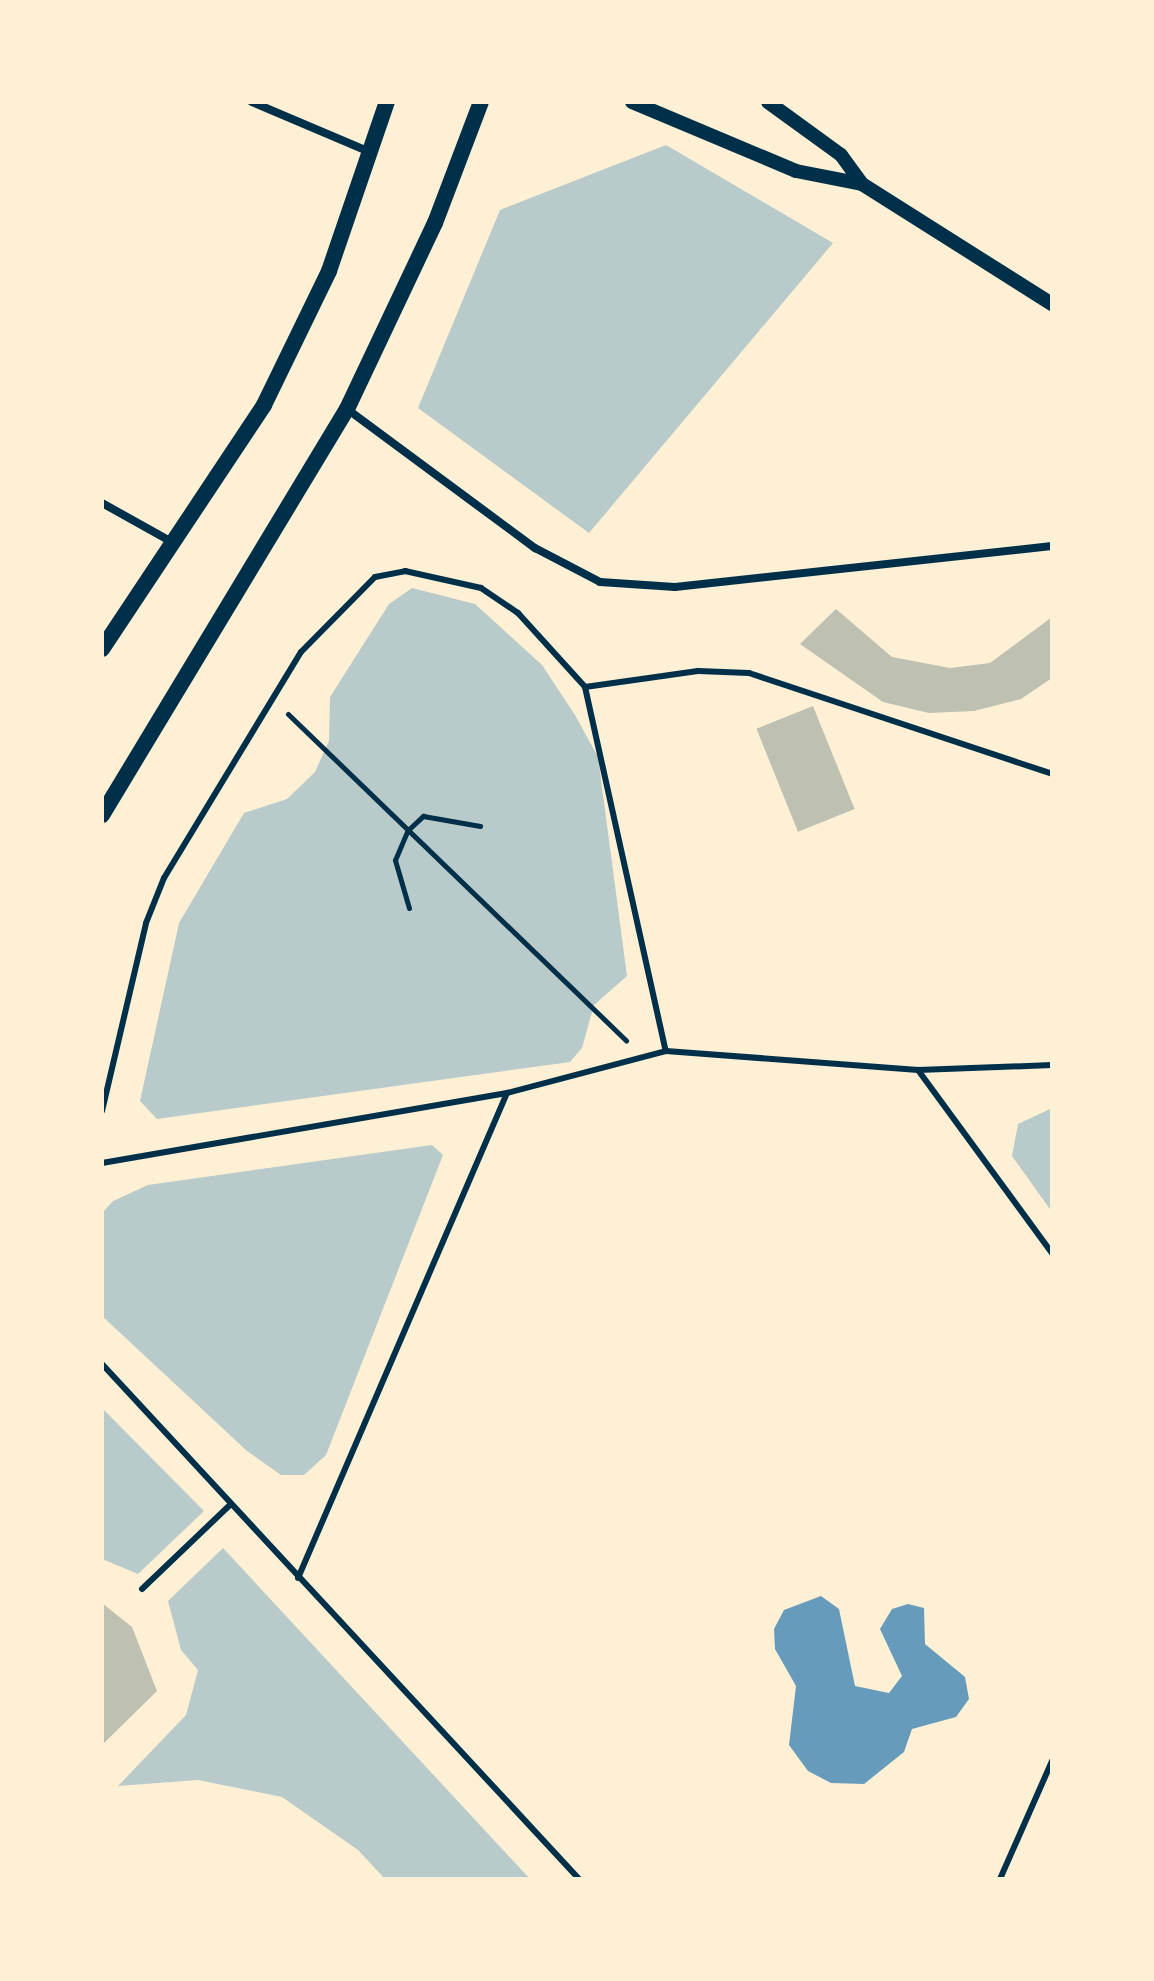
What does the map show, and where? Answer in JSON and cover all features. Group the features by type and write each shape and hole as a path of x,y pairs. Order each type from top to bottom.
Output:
{"main road":[{"path":"102,649 264,405 329,271 387,102"},
{"path":"102,815 347,409 435,223 481,102"}],"street":[{"path":"252,102 370,152"},
{"path":"632,102 796,171 862,184 1052,304"},
{"path":"768,102 841,155 862,184"},
{"path":"347,409 535,548 600,582 675,587 1052,546"},
{"path":"102,503 173,543"}],"lane":[{"path":"102,1111 146,923 164,878 273,700 339,606 375,577 405,571 481,588 518,613 585,687 666,1051"},
{"path":"585,687 698,671 749,673 1052,774"},
{"path":"102,1163 507,1093 666,1051 918,1070 1052,1065"},
{"path":"918,1070 1052,1253"},
{"path":"298,1578 507,1093"},
{"path":"102,1364 579,1879"},
{"path":"142,1589 231,1504"},
{"path":"1000,1879 1052,1761"}],"path":[{"path":"273,700 644,1057"},
{"path":"409,908 395,860 408,830 423,816 480,826"}],"shaded area":[{"path":"666,145 833,243 589,533 418,408 500,210"},
{"path":"412,588 475,604 542,665 575,715 598,757 627,976 594,1005 582,1048 570,1062 157,1119 140,1101 179,923 244,813 287,799 315,772 329,741 330,697 389,604"},
{"path":"1052,1108 1052,1212 1012,1156 1018,1124"},
{"path":"432,1145 443,1155 326,1455 304,1475 281,1475 247,1451 102,1316 102,1213 113,1201 148,1185"},
{"path":"102,1408 204,1511 138,1574 102,1559"},
{"path":"223,1548 530,1879 385,1879 358,1850 282,1797 198,1780 118,1786 186,1715 198,1670 181,1650 168,1601"}],"water":[{"path":"821,1596 839,1609 855,1686 889,1693 902,1676 880,1629 892,1609 908,1604 924,1608 925,1644 965,1677 969,1699 956,1717 912,1729 904,1752 864,1784 831,1783 808,1771 789,1745 796,1686 775,1649 774,1629 784,1610"}],"building":[{"path":"836,609 892,657 950,668 990,663 1052,617 1052,678 1021,699 974,711 929,713 883,702 800,644"},
{"path":"813,706 855,809 798,832 756,729"},
{"path":"102,1603 132,1627 157,1691 102,1745"}]}
